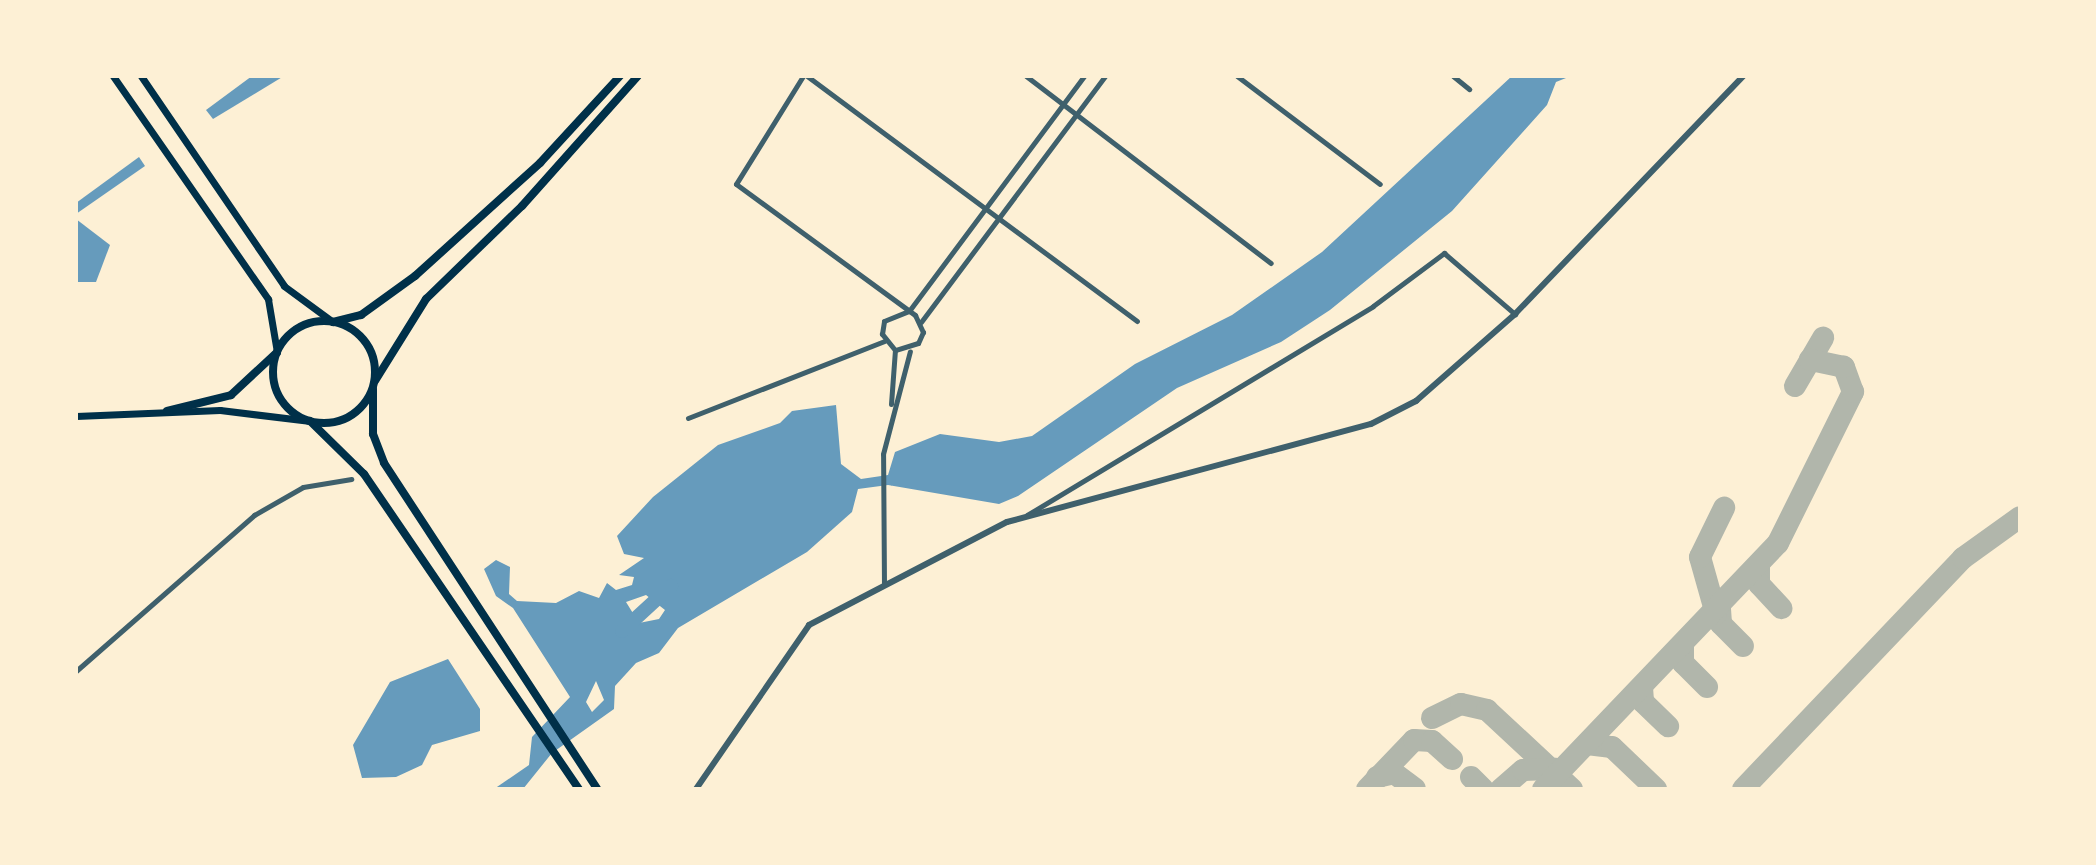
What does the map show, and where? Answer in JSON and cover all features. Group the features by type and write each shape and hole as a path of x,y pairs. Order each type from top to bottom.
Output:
{"highway":[{"path":"167,411 231,395 297,329 361,315 415,276 540,163 620,76"},
{"path":"310,421 347,418 374,385 426,299 522,206 638,76"},
{"path":"333,322 366,343 374,385 373,434 384,463 541,708 597,789"},
{"path":"277,352 277,393 364,474 579,789"}],"main road":[{"path":"113,76 268,299 277,352"},
{"path":"141,76 284,286 333,322"},
{"path":"76,416 241,410 310,421"}],"street":[{"path":"921,323 736,184 805,76 1137,321"},
{"path":"1026,76 1271,263"},
{"path":"884,341 884,321 909,311 1084,76"},
{"path":"883,454 910,351 921,338 921,323 1105,76"},
{"path":"1237,76 1380,184"},
{"path":"1453,76 1469,89"},
{"path":"1025,516 1091,501 1371,424 1446,380 1515,314 1743,76"},
{"path":"696,789 809,625 1025,516 1373,306 1444,253 1515,314"},
{"path":"884,341 895,350 910,351"},
{"path":"688,418 884,341"},
{"path":"884,585 881,470 895,350"},
{"path":"76,671 254,515 303,487 351,479"}],"water":[{"path":"252,76 284,76 213,119 206,110"},
{"path":"1512,76 1571,76 1556,82 1547,105 1452,211 1330,310 1281,342 1177,388 1018,496 999,504 888,485 858,489 852,512 807,552 678,628 659,653 636,663 615,686 614,709 552,753 523,789 494,789 529,765 532,737 570,697 513,608 496,596 484,569 496,560 510,567 509,594 517,601 556,603 579,591 599,598 607,583 616,590 632,585 634,577 619,575 644,558 624,554 617,536 653,497 718,445 780,423 792,411 836,405 841,464 861,479 888,475 895,452 940,434 999,442 1032,436 1135,364 1232,315 1322,252","holes":["646,595 665,610 659,619 639,623 626,602","596,681 604,700 592,712 586,702"]},
{"path":"139,157 145,166 76,214 76,203"},
{"path":"76,219 110,245 96,282 76,282"},
{"path":"448,659 480,709 480,731 432,745 422,765 396,777 362,778 353,745 390,682"}],"waterway":[{"path":"622,631 671,586"}],"taxiway":[{"path":"1795,386 1823,338"},
{"path":"1543,789 1778,543 1853,392 1844,367 1810,360"},
{"path":"1716,614 1700,557 1724,508"},
{"path":"1743,789 1963,558 2020,517"},
{"path":"1759,567 1759,584 1781,608"},
{"path":"1720,609 1721,624 1743,646"},
{"path":"1683,647 1683,663 1707,687"},
{"path":"1642,687 1643,702 1668,726"},
{"path":"1432,718 1461,704 1487,710 1572,789"},
{"path":"1367,789 1414,740 1432,741 1452,759"},
{"path":"1587,744 1612,747 1656,789"},
{"path":"1501,789 1523,770 1556,769"},
{"path":"1377,777 1394,773 1415,789"},
{"path":"1471,777 1483,789"}]}
